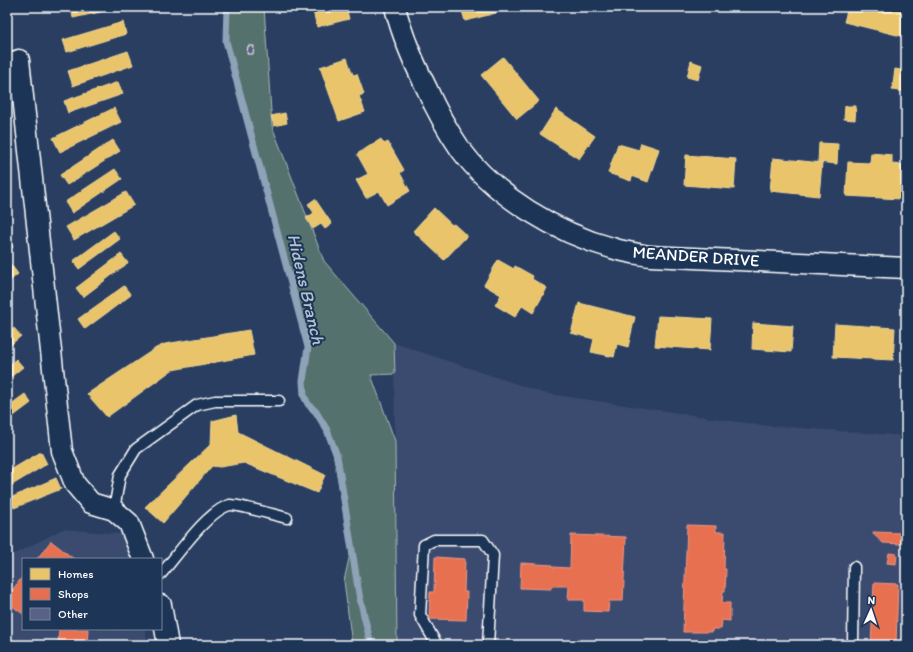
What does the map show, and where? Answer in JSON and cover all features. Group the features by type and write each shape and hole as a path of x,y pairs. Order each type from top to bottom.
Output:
{"street":[{"name":"MEANDER DRIVE","path":"395,7 414,63 435,108 461,150 478,169 507,196 533,214 568,232 612,248 650,256 906,268"},
{"path":"19,60 62,451 75,484 90,503 114,510 129,523 143,558"},
{"path":"162,611 168,645"}],"lane":[{"path":"114,510 120,475 136,449 197,405 215,401 279,401"},
{"path":"162,573 207,519 218,510 231,505 287,518"},
{"path":"437,645 420,615 424,545 434,540 483,540 493,555 488,645"},
{"path":"853,645 854,567"}],"shaded area":[{"path":"394,343 543,393 759,425 906,436 906,645 397,645"},
{"path":"63,529 131,535 135,558 22,558 22,630 145,630 148,645 7,645 7,558"}],"green space":[{"path":"227,7 264,7 272,126 324,261 394,343 395,374 371,375 395,441 397,645 352,645 344,581 351,549 331,442 339,467 341,462 327,430 304,396 303,381 308,347 226,41"}],"building: Homes":[{"path":"71,7 123,7 73,18"},
{"path":"312,7 346,7 349,19 317,27"},
{"path":"461,7 494,7 496,13 465,21"},
{"path":"848,7 906,7 905,37 844,22"},
{"path":"123,22 126,34 67,52 63,40"},
{"path":"128,51 133,65 73,86 68,71"},
{"path":"503,57 539,101 517,119 481,75"},
{"path":"347,58 353,75 357,74 364,94 359,96 365,112 339,121 320,67"},
{"path":"691,61 702,65 698,80 687,77"},
{"path":"895,69 906,71 906,92 892,90"},
{"path":"118,82 123,94 68,113 64,101"},
{"path":"845,106 856,106 855,120 844,119"},
{"path":"114,108 121,122 60,152 53,138"},
{"path":"556,109 595,136 579,159 540,134"},
{"path":"285,113 287,123 274,126 271,116"},
{"path":"381,139 384,144 388,142 404,170 400,173 410,191 387,205 379,191 366,198 356,180 368,174 357,154"},
{"path":"113,140 120,151 67,185 60,175"},
{"path":"641,143 659,149 648,182 632,176 631,181 608,173 618,144 639,150"},
{"path":"819,143 838,144 837,164 818,162"},
{"path":"871,153 892,155 892,164 903,165 901,199 846,196 848,162 870,163"},
{"path":"686,155 736,159 734,189 684,185"},
{"path":"773,158 822,163 819,196 770,191"},
{"path":"115,169 122,179 72,213 65,202"},
{"path":"126,192 134,205 74,240 66,227"},
{"path":"315,199 332,224 325,229 321,224 313,229 306,218 314,213 308,204"},
{"path":"434,208 452,225 454,224 467,236 444,260 413,231"},
{"path":"114,231 120,239 79,269 73,261"},
{"path":"7,237 13,247 7,251"},
{"path":"121,254 128,263 83,297 76,288"},
{"path":"498,260 514,269 515,266 533,276 532,279 547,288 533,313 522,306 515,317 495,305 501,295 484,285"},
{"path":"9,262 18,274 7,283 7,264"},
{"path":"124,286 131,295 85,329 78,319"},
{"path":"579,303 635,317 628,347 617,344 614,357 591,352 594,339 571,333"},
{"path":"658,316 712,319 710,350 655,346"},
{"path":"753,323 793,326 791,352 752,349"},
{"path":"835,324 895,328 893,360 833,357"},
{"path":"14,328 21,336 7,348 7,334"},
{"path":"249,330 254,355 172,370 107,417 87,394 156,348 165,344"},
{"path":"16,359 23,367 7,380 7,367"},
{"path":"25,394 31,403 7,421 7,407"},
{"path":"236,415 238,432 325,475 317,493 244,463 220,467 212,466 163,523 145,507 211,444 212,421"},
{"path":"41,452 47,464 7,488 7,472"},
{"path":"56,478 61,489 14,508 10,498"}],"building: Shops":[{"path":"687,525 716,526 716,532 725,532 724,569 726,569 725,591 723,591 722,603 730,603 730,621 722,620 721,629 712,629 712,632 683,632"},
{"path":"873,532 902,533 901,544 883,543 873,534"},
{"path":"571,535 626,537 623,601 609,601 608,612 584,611 584,600 568,600 569,586 551,586 551,589 520,588 521,563 553,565 553,567 570,568"},
{"path":"51,541 73,558 38,558"},
{"path":"889,553 897,554 896,564 887,563"},
{"path":"435,557 465,559 464,592 467,592 466,620 429,619 430,592 434,592"},
{"path":"22,577 22,613 7,602 7,597"},
{"path":"874,583 898,584 896,645 871,645"},
{"path":"59,630 88,630 87,645 58,645"}],"building: Other":[{"path":"248,46 254,46 253,54 247,54"}],"waterway":[{"name":"Hidens Branch","path":"227,7 226,41 308,347 303,381 304,396 327,430 337,456 359,594 371,645"}]}
